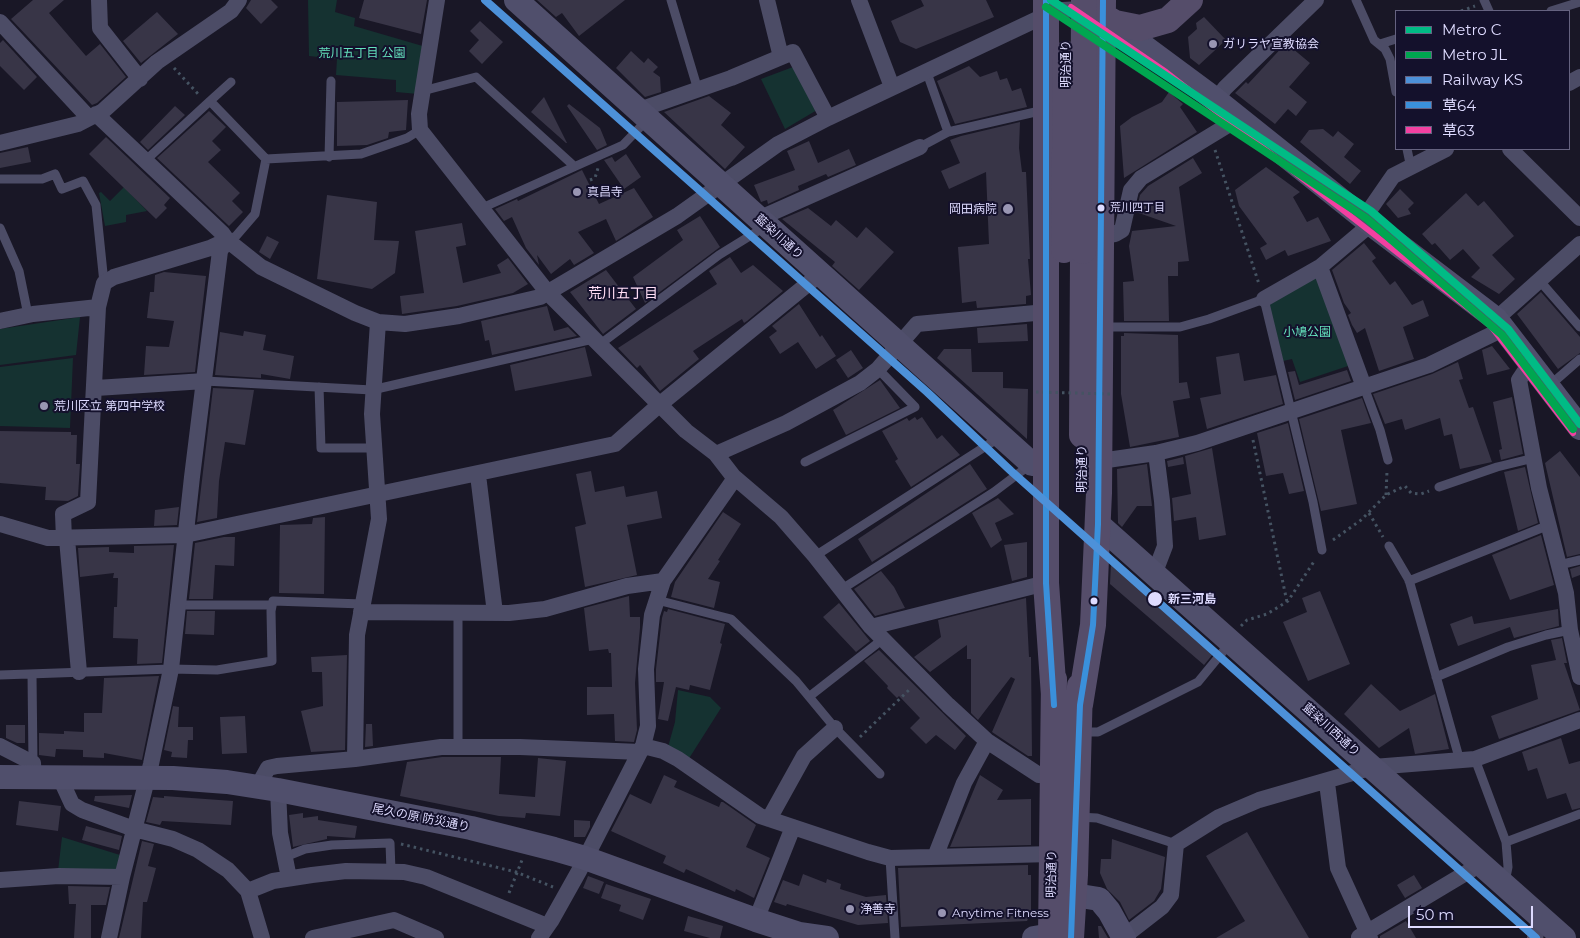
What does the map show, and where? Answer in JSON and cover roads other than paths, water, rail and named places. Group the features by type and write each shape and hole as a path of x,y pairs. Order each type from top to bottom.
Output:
{"main road":[{"path":"1076,0 1097,5 1127,26 1140,28 1155,26 1168,20 1190,0"},
{"path":"1053,5 1046,109 1046,312 1039,464 1054,696"},
{"name":"明治通り","path":"1053,5 1083,246 1080,732 1077,817 1056,936"},
{"name":"明治通り","path":"1063,895 1052,854 1054,696 1059,561 1083,246 1097,5"},
{"path":"1080,705 1093,625 1100,461 1102,327 1083,246"}],"street":[{"path":"98,0 100,28 140,80"},
{"path":"0,143 78,124 92,116 140,80 157,62 231,11 239,0"},
{"path":"437,0 418,114 420,130 548,293 686,431 716,454 735,478 781,517 815,556 871,627 987,741 1039,775 1054,776"},
{"name":"藍染川通り","path":"516,0 1001,437 1039,464"},
{"path":"767,0 781,57"},
{"path":"859,0 892,87"},
{"path":"1216,100 1225,88 1316,0"},
{"path":"0,22 92,116 145,161 227,240 261,267 355,314 378,322 405,324 459,316 540,298 677,216 719,184 778,144 1053,5 1063,10 1081,9 1097,5 1238,119 1501,324 1580,428"},
{"path":"643,114 793,52 828,118"},
{"path":"1083,246 1122,230 1130,190 1141,178 1238,119"},
{"path":"762,222 920,148"},
{"path":"1264,298 1320,267 1368,221 1393,176 1444,150"},
{"path":"1511,150 1580,218"},
{"path":"79,672 63,514 88,502 96,388 98,306 104,283 114,277 210,248 227,240"},
{"path":"109,938 171,669 185,536 220,251 227,240"},
{"path":"1100,461 1156,453 1197,443 1429,364 1501,324 1539,280 1580,244"},
{"path":"1320,267 1364,387"},
{"path":"0,524 38,536 66,539 185,536 615,444 659,405 820,274"},
{"path":"0,321 28,315 98,306"},
{"path":"716,454 786,423 825,403 878,369 917,324 1046,312"},
{"path":"355,759 357,635 379,519 372,390 378,322"},
{"path":"1531,362 1519,380 1534,458 1566,593 1570,630 1579,672"},
{"path":"96,388 205,381"},
{"path":"1155,572 1165,546 1156,453"},
{"path":"478,474 495,612"},
{"path":"248,892 273,881 289,878 346,871 392,871 426,877 505,908 543,932 567,892 642,749 648,726 646,669 652,615 663,581 735,478"},
{"name":"藍染川西通り","path":"1098,524 1155,572 1505,885 1537,927 1564,938"},
{"path":"362,608 458,612 545,609 627,586 663,581"},
{"path":"871,627 1046,583"},
{"path":"1063,895 1099,899 1109,911 1123,937 1162,907 1171,894 1176,844 1219,817 1259,800 1327,783 1373,767 1467,760 1580,720"},
{"path":"769,819 804,756 835,728"},
{"path":"934,857 964,783 987,741"},
{"path":"0,746 34,770"},
{"path":"289,878 268,788 268,768 355,759 441,747 663,750 760,816 890,858 1052,854"},
{"name":"尾久の原 防災通り","path":"0,778 34,770 60,778 147,777 227,782 268,788 471,828 585,858 756,920 799,934 827,938"},
{"path":"60,778 72,804 82,810 134,829 173,839 198,850 228,870 248,892 262,938"},
{"path":"1327,783 1338,868 1365,936 1481,864"},
{"path":"756,920 793,827"},
{"path":"0,880 59,876 122,877"},
{"path":"313,938 354,933 394,920 436,938"}],"lane":[{"path":"671,0 698,90"},
{"path":"1356,0 1374,40 1380,44 1390,59 1395,86"},
{"path":"1554,10 1580,2"},
{"path":"1380,44 1395,39"},
{"path":"926,70 948,132"},
{"path":"423,88 430,89 476,77 574,166"},
{"path":"145,161 231,82"},
{"path":"329,157 331,82"},
{"path":"208,102 266,159 361,154 407,138 420,130"},
{"path":"920,148 948,132 1046,109"},
{"path":"482,208 623,145 643,114"},
{"path":"1407,150 1411,168"},
{"path":"227,240 236,236 255,214 266,159"},
{"path":"0,179 42,179 55,174 62,189 83,181 96,205 104,283"},
{"path":"205,381 372,390 596,342 719,255 762,222"},
{"path":"0,228 19,271 28,315"},
{"path":"1539,280 1580,327"},
{"path":"1102,327 1180,327 1209,319 1264,298 1292,410 1322,550"},
{"path":"1549,386 1580,359"},
{"path":"805,462 915,407 878,369"},
{"path":"319,387 321,448 375,448"},
{"path":"1364,387 1380,430 1388,460"},
{"path":"815,556 1001,437"},
{"path":"1439,487 1488,470 1534,458"},
{"path":"842,589 1039,464"},
{"path":"1409,581 1549,525"},
{"path":"1389,546 1409,581 1436,677 1467,760 1506,842 1508,867 1505,885"},
{"path":"1559,565 1580,560"},
{"path":"656,600 731,619 810,696 835,728 880,774"},
{"path":"0,676 171,669 217,670 272,661 273,601 362,608"},
{"path":"178,604 272,605"},
{"path":"458,612 458,747"},
{"path":"1436,677 1508,647 1546,635 1570,630"},
{"path":"810,696 883,639"},
{"path":"1080,732 1098,732 1198,682 1232,641"},
{"path":"32,674 34,770"},
{"path":"1506,842 1580,814"},
{"path":"1077,817 1096,818 1176,844"},
{"path":"285,857 305,849 323,846 362,842 390,843 392,871"},
{"path":"890,858 895,938"}],"metro line":[{"name":"C","path":"1051,0 1371,211 1508,329 1580,424"},
{"name":"JL","path":"1046,7 1366,218 1502,335 1573,429"}],"rail line":[{"name":"KS","path":"485,0 927,392 1011,471 1536,938"}],"place":[{"name":"ガリラヤ宣教協会","path":"1213,44"},
{"name":"真昌寺","path":"577,192"},
{"name":"荒川四丁目","path":"1101,208"},
{"name":"岡田病院","path":"1008,209"},
{"name":"荒川区立 第四中学校","path":"44,406"},
{"name":"新三河島","path":"1155,599"},
{"name":"浄善寺","path":"850,909"},
{"name":"Anytime Fitness","path":"942,913"}],"district":[{"name":"荒川五丁目","path":"623,294"}],"park label":[{"name":"荒川五丁目 公園","path":"362,53"},
{"name":"小鳩公園","path":"1307,332"}]}
